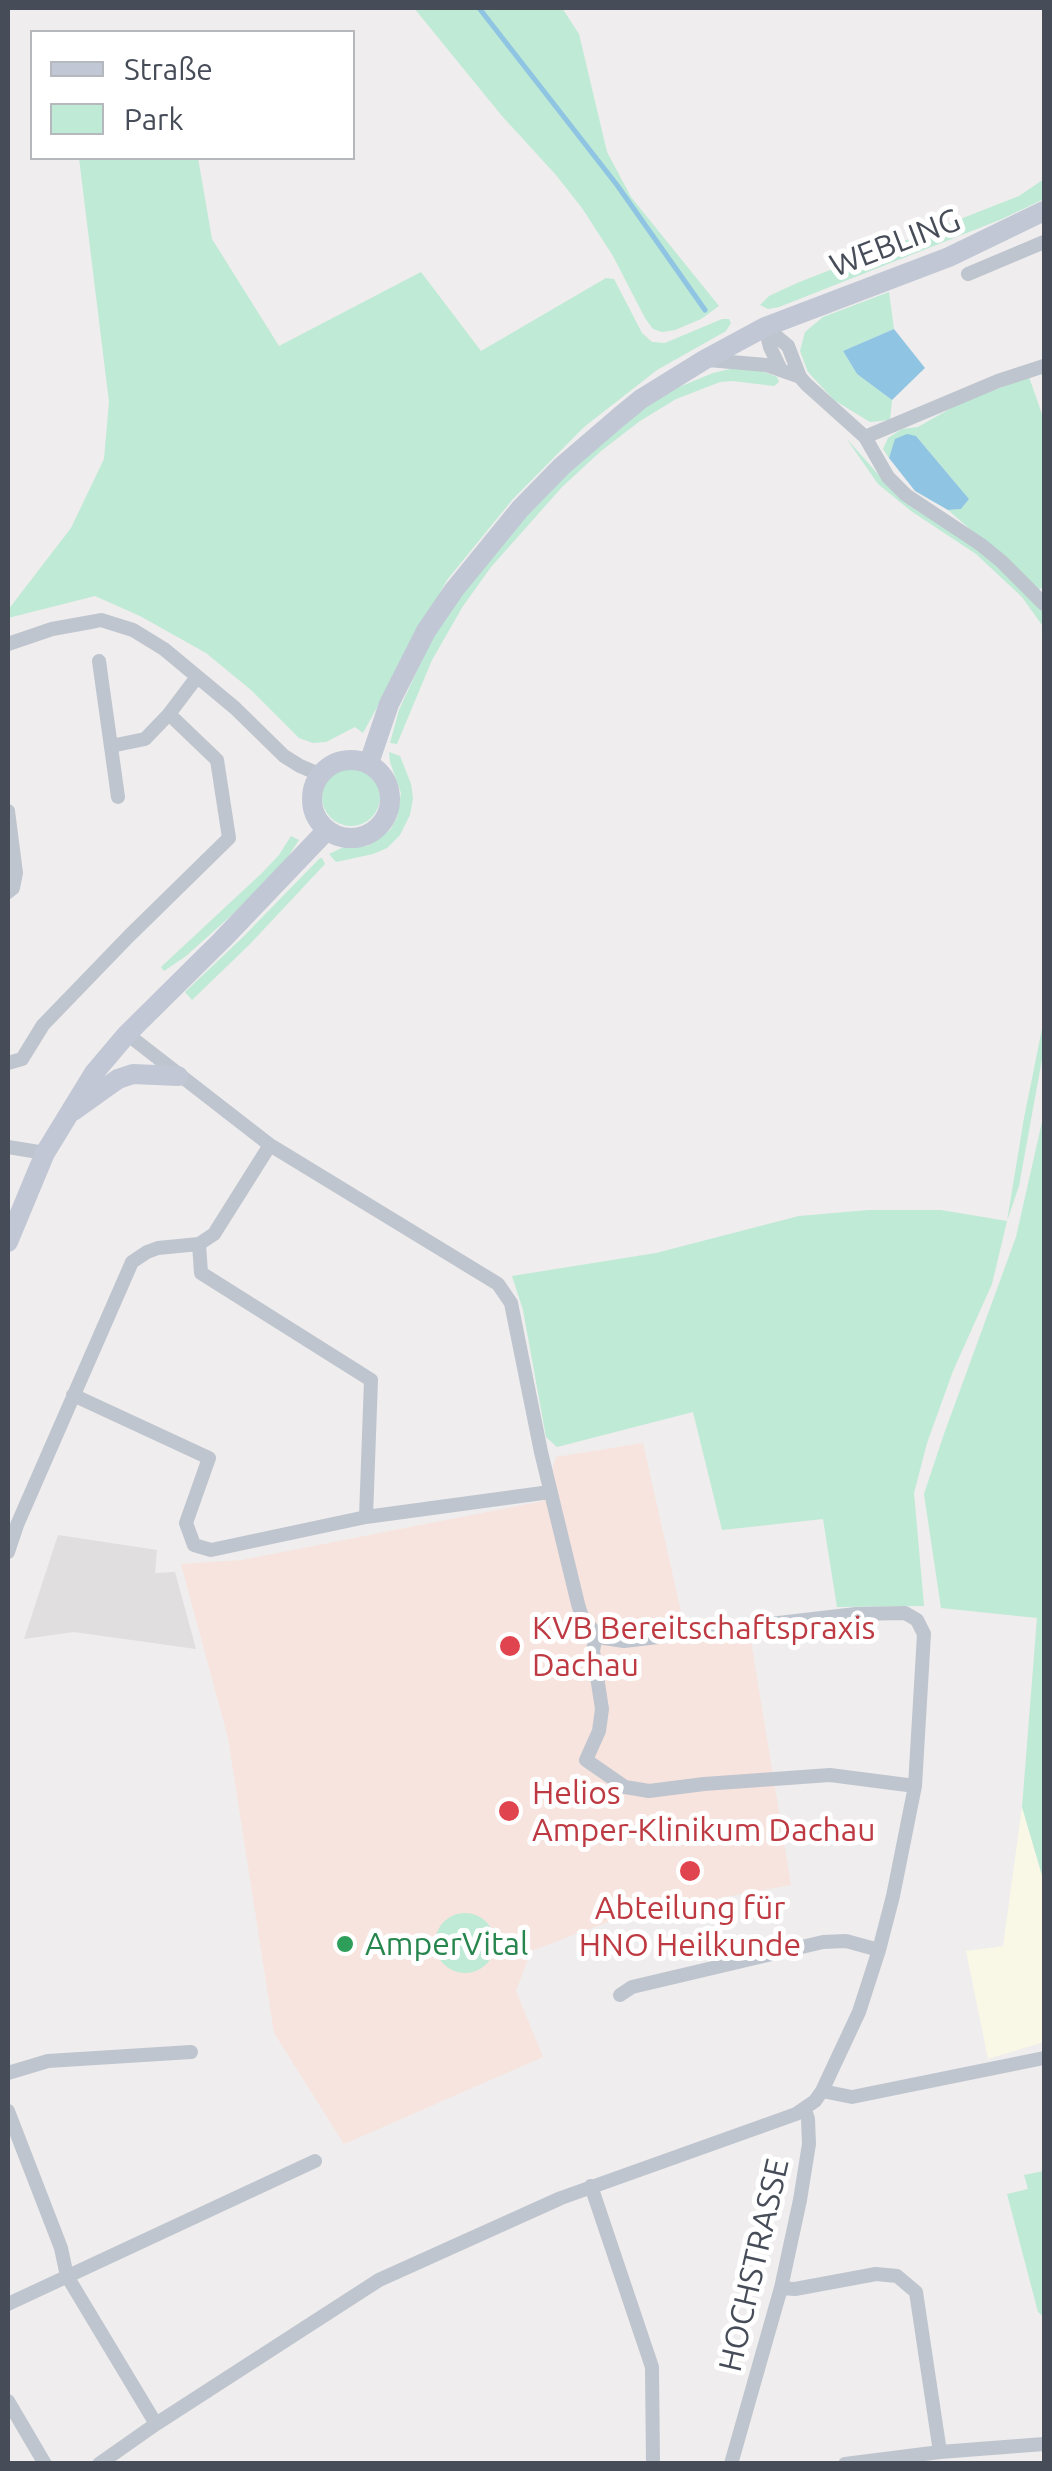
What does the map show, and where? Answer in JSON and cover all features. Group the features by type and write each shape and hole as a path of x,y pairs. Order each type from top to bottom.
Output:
{"main road":[{"name":"WEBLING","path":"369,763 389,704 426,631 454,590 552,477 618,417 704,360 765,327 948,257 1044,211"},
{"path":"342,760 369,763 380,771 391,795 384,820 364,836 338,836 326,830 313,810 313,785 319,774 342,760"},
{"path":"8,1242 45,1153 94,1073 127,1034 326,830"},
{"path":"67,1114 118,1078 133,1074 178,1076"}],"street":[{"name":"WEBLING","path":"968,274 1044,242"},
{"path":"765,327 781,370"},
{"path":"765,327 788,346 800,377"},
{"path":"704,360 766,364 800,377 866,437 888,477 906,495 1001,560 1044,604"},
{"path":"866,437 998,380 1044,366"},
{"path":"8,644 52,629 102,620 133,630 164,649 236,708 284,756 319,774"},
{"path":"99,660 118,798"},
{"path":"110,746 144,738 198,678"},
{"path":"8,1063 22,1059 43,1025 229,838 217,760 169,714"},
{"path":"8,812 16,873 13,888 8,892"},
{"path":"99,2464 379,2280 591,2186 805,2110 822,2091 859,2012 879,1950 915,1786 924,1634 917,1620 905,1613 856,1614 624,1640 596,1634 582,1617 578,1604 511,1303 498,1284 270,1145 127,1034"},
{"path":"8,1552 16,1524 132,1262 158,1248 199,1244 214,1234 270,1145"},
{"path":"8,1147 45,1153"},
{"path":"199,1244 201,1274 370,1380 366,1517"},
{"path":"73,1395 209,1458 186,1523 194,1545 211,1550 366,1517 550,1492"},
{"path":"596,1634 592,1651 602,1709 599,1731 586,1760 625,1786 648,1790 830,1775 915,1786"},
{"path":"620,1995 632,1987 823,1942 846,1941 879,1950"},
{"path":"8,2073 48,2061 191,2052"},
{"path":"822,2091 852,2097 1044,2058"},
{"name":"HOCHSTRASSE","path":"732,2464 781,2288 809,2144 805,2110"},
{"path":"8,2111 62,2248 67,2276 156,2424"},
{"path":"8,2304 315,2161"},
{"path":"591,2186 652,2367 653,2464"},
{"path":"781,2288 795,2290 876,2274 897,2276 916,2292 940,2452"},
{"path":"8,2401 46,2464"},
{"path":"845,2464 1044,2444"}],"shaded area":[{"name":"Helios Amper-Klinikum Dachau","path":"643,1443 686,1634 749,1629 791,1885 627,1915 531,1951 516,1991 543,2057 344,2144 274,2033 228,1738 181,1564 242,1560 543,1501 556,1457"},
{"path":"58,1535 157,1550 155,1573 175,1572 196,1649 74,1632 24,1639"},
{"path":"1022,1807 1044,1882 1044,2042 988,2059 966,1951 1003,1946"}],"green space":[{"path":"414,8 562,8 579,34 607,152 631,197 719,306 675,330 653,329 582,208"},
{"path":"79,160 198,160 212,239 279,346 421,272 481,351 606,278 614,279 642,333 652,342 665,343 722,319 731,323 726,331 657,370 584,427 513,499 447,580 363,733 355,727 326,742 299,738 251,690 206,653 95,596 8,618 8,610 71,528 104,459 109,402"},
{"path":"1044,179 1044,199 1002,219 779,307 768,309 760,305 769,296 797,283 1019,196"},
{"path":"889,292 894,329 843,351 857,374 892,400 890,420 870,422 834,400 808,372 800,351 805,332 823,317"},
{"path":"734,368 762,371 777,377 779,382 774,386 720,382 676,399 601,451 562,487 491,567 463,606 432,660 397,744 390,743 399,710 433,636 472,577 559,476 644,407 672,390"},
{"path":"1029,377 1044,420 1044,587 1039,589 948,510 961,509 969,499 916,436 896,439 889,458 883,449 888,438 902,429 918,427 962,402"},
{"path":"846,438 892,490 1007,571 1044,613 1044,628 1022,597 976,554 878,484"},
{"path":"389,752 400,756 411,784 410,815 400,835 387,848 336,862 329,854 344,847 368,846 390,830 397,818 401,793"},
{"path":"351,768 372,776 380,797 372,818 351,826 330,818 322,797 330,776"},
{"path":"291,836 299,840 282,866 186,956 164,971 161,967 262,873"},
{"path":"320,858 325,864 192,1000 185,992"},
{"path":"1044,1019 1044,1048 1019,1186 1007,1221"},
{"path":"1044,1121 1044,1882 1022,1807 1037,1618 941,1608 924,1494 1016,1237"},
{"path":"869,1210 941,1210 1007,1221 992,1284 953,1371 914,1493 924,1606 837,1607 823,1519 722,1530 693,1412 557,1447 546,1437 523,1310 512,1276 656,1253 799,1216"},
{"path":"465,1913 486,1922 495,1943 486,1964 465,1973 444,1964 435,1943 444,1922"},
{"path":"1044,2171 1044,2317 1038,2312 1007,2194 1028,2189 1024,2175"}],"water":[{"path":"894,329 925,368 892,400 857,374 843,351"},
{"path":"907,434 916,436 969,499 961,509 948,510 915,491 889,458 895,439"}],"waterway":[{"path":"479,8 617,185 705,310"}],"place":[{"name":"KVB Bereitschaftspraxis Dachau","path":"510,1646"},
{"name":"Helios Amper-Klinikum Dachau","path":"509,1811"},
{"name":"Abteilung für HNO Heilkunde","path":"690,1871"},
{"name":"AmperVital","path":"345,1944"}]}
